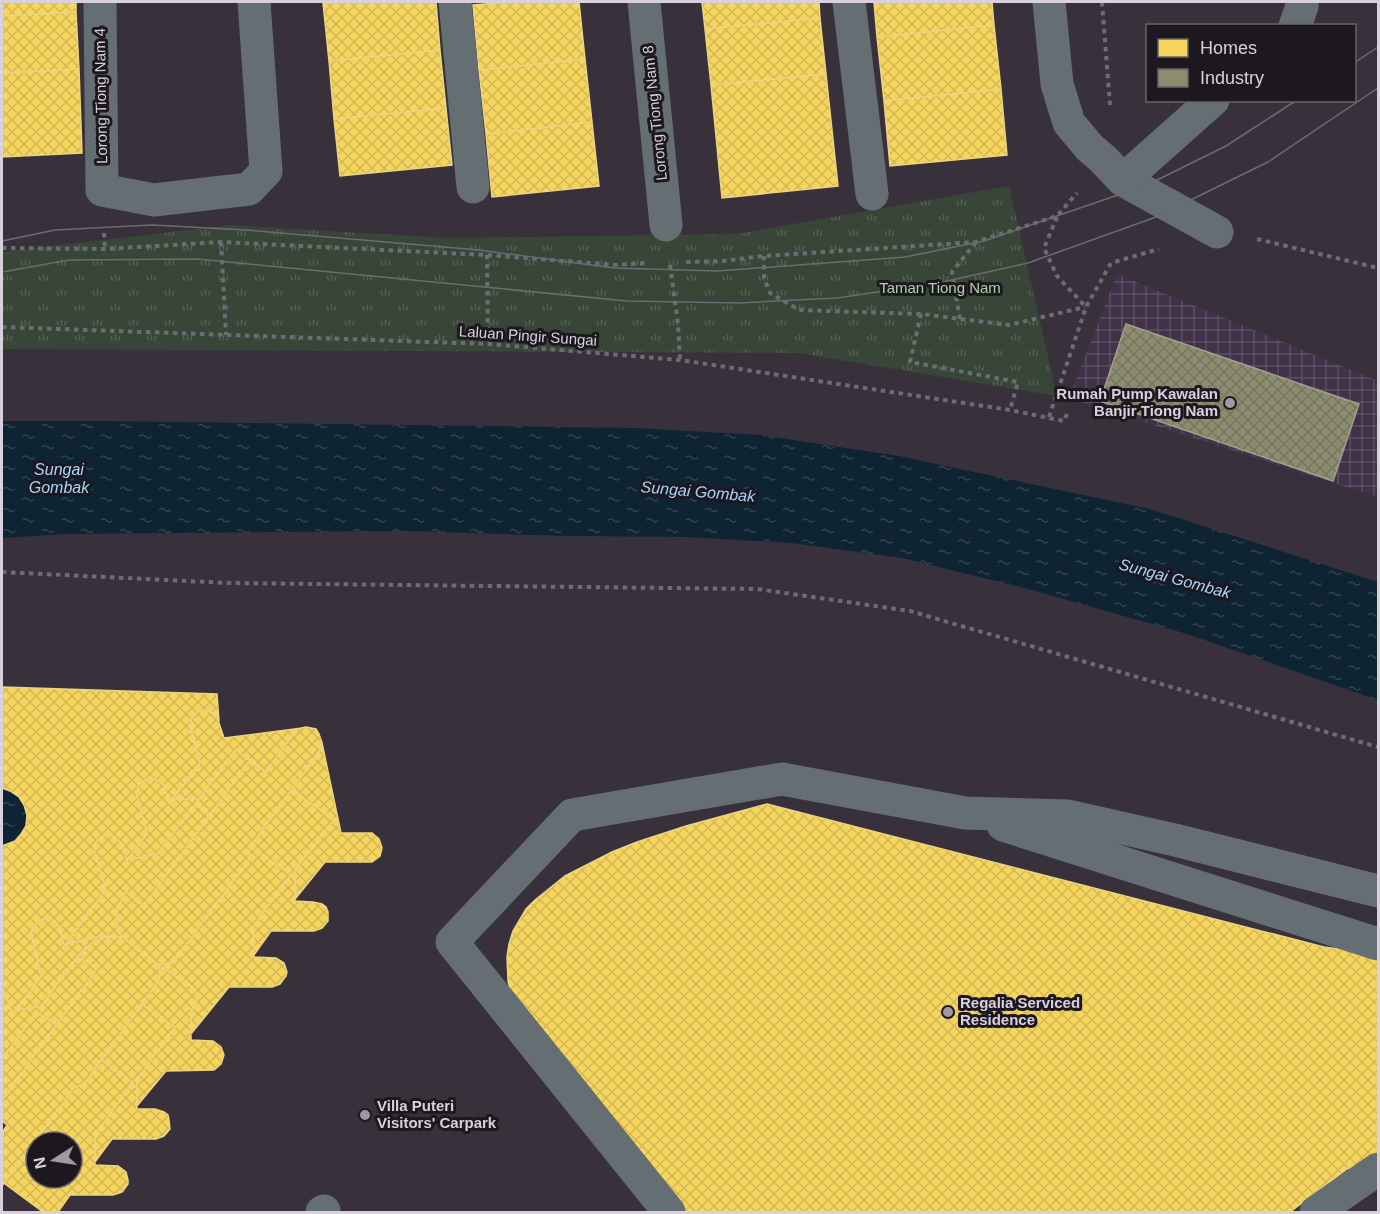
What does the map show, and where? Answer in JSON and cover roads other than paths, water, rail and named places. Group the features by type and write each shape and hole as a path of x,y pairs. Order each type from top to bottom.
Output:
{"street":[{"name":"Lorong Tiong Nam 4","path":"100,2 102,190 154,200 249,189 266,171 254,2"},
{"path":"455,2 473,187"},
{"name":"Lorong Tiong Nam 8","path":"644,2 666,225"},
{"path":"849,2 872,194"},
{"path":"1049,2 1057,84 1069,123 1090,148 1123,180 1217,231"},
{"path":"1296,24 1302,2"},
{"path":"1123,180 1211,102"},
{"path":"669,1212 452,942 572,815 782,779 965,813 1378,944"},
{"path":"965,813 1068,816 1175,840 1378,891"},
{"path":"1316,1212 1378,1169"}],"water":[{"name":"Sungai Gombak","path":"2,421 636,428 760,435 899,456 1150,509 1378,582 1378,700 1187,634 1032,590 902,558 791,543 685,537 408,531 67,534 2,538"},
{"path":"2,788 19,797 27,811 27,819 22,833 10,843 2,846"}],"tram line":[{"path":"1356,62 1378,47"},
{"path":"2,272 69,260 197,259 627,301 740,303 837,298 938,283 1028,263 1156,217 1268,162 1378,88"},
{"path":"2,241 55,230 152,225 246,230 479,250 614,268 717,271 905,257 984,241 1147,185 1226,146 1294,102"}],"place":[{"name":"Rumah Pump Kawalan Banjir Tiong Nam","path":"1230,403"},
{"name":"Regalia Serviced Residence","path":"948,1012"},
{"name":"Villa Puteri Visitors' Carpark","path":"365,1115"}],"park label":[{"name":"Taman Tiong Nam","path":"940,288"}]}
